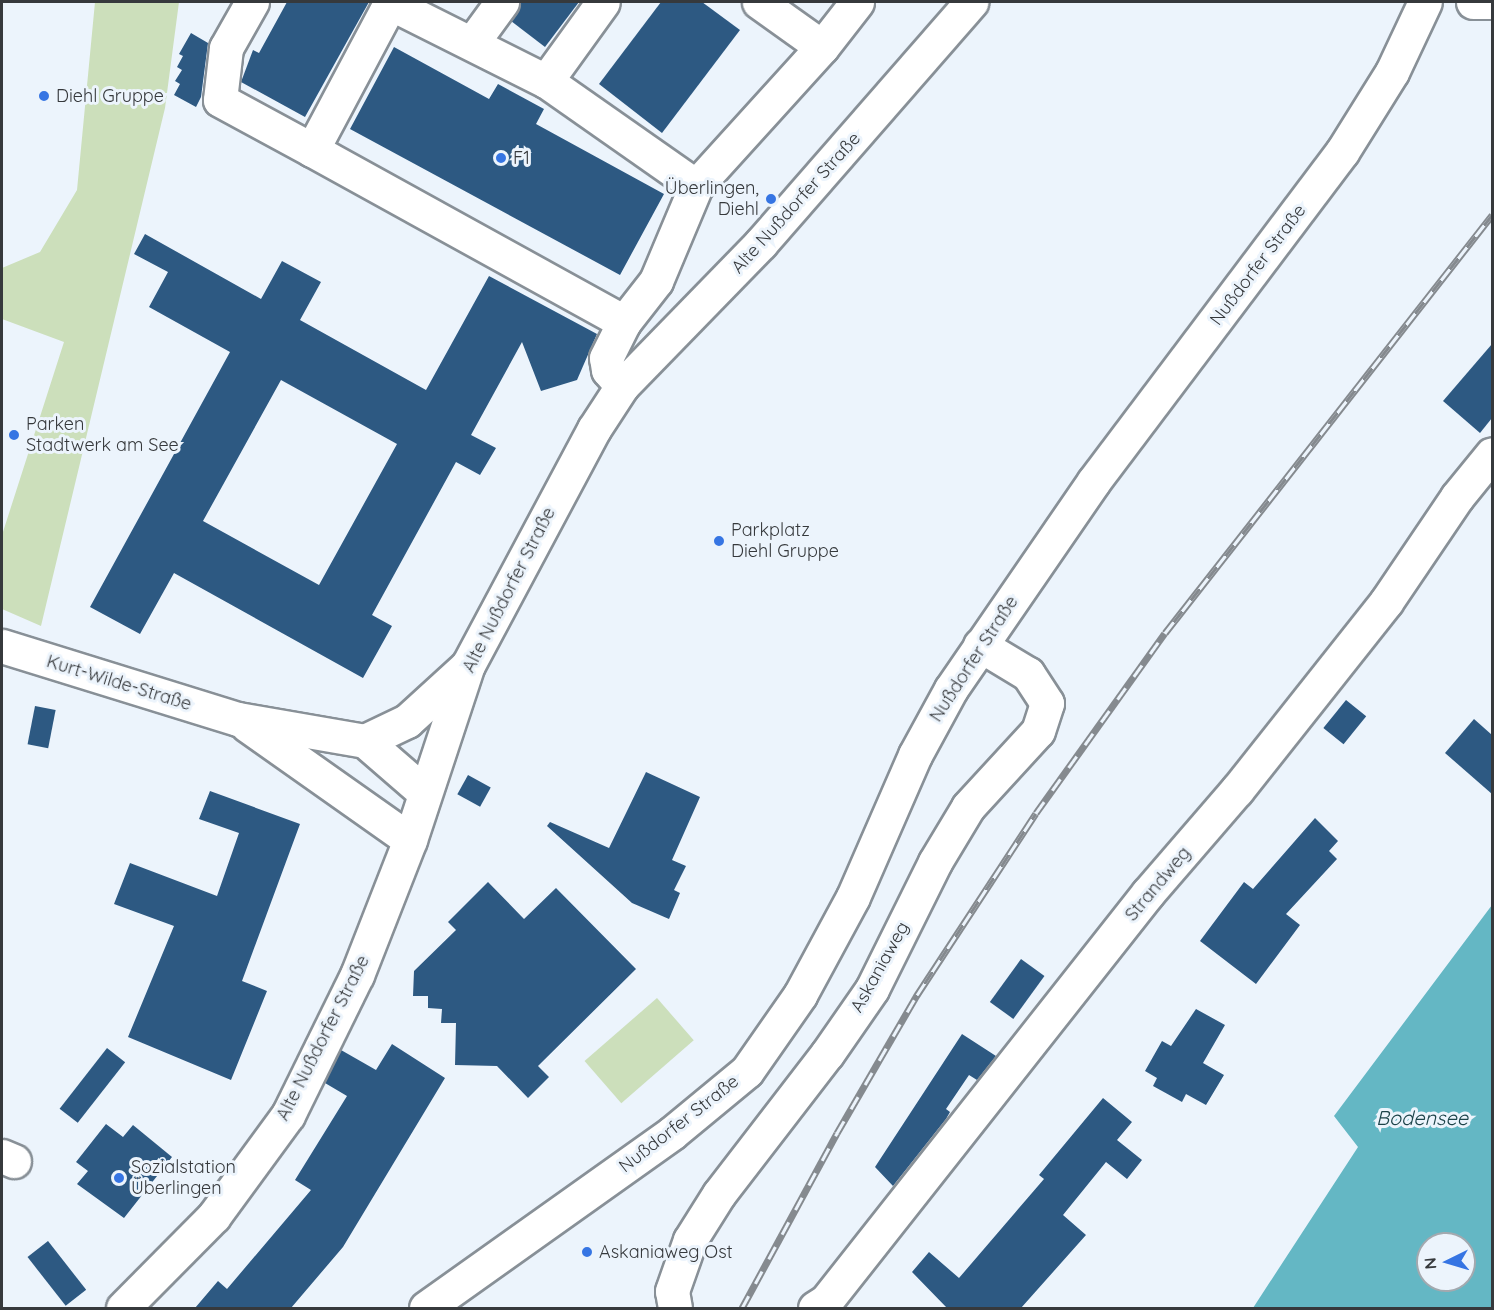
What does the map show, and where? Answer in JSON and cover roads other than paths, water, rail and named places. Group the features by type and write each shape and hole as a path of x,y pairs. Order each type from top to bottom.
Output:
{"street":[{"path":"252,2 226,48 220,100 624,322"},
{"path":"312,150 391,2 546,81 696,186"},
{"path":"472,43 502,2"},
{"path":"546,81 603,2"},
{"path":"759,2 822,47"},
{"path":"622,386 608,370 606,358 624,322 656,281 696,186 822,47 857,2"},
{"name":"Alte Nußdorfer Straße","path":"123,1308 214,1216 288,1114 357,975 410,840 468,665 594,429 622,386 761,243 971,2"},
{"name":"Nußdorfer Straße","path":"426,1308 649,1149 747,1071 800,995 853,897 915,755 951,689 1094,481 1342,152 1392,72 1425,2"},
{"path":"1473,2 1492,2"},
{"name":"Strandweg","path":"815,1308 826,1301 1148,893 1245,781 1386,602 1457,497 1492,454"},
{"name":"Askaniaweg","path":"675,1308 672,1291 678,1271 702,1222 828,1054 872,989 935,862 968,807 1038,731 1047,703 1028,674 980,645"},
{"name":"Kurt-Wilde-Straße","path":"2,646 238,719 365,741"},
{"path":"425,793 365,741 407,721 468,665"},
{"name":"Kurt-Wilde-Straße","path":"238,719 410,840"}],"water":[{"name":"Bodensee","path":"1492,905 1492,1308 1253,1308 1358,1147 1334,1116"}],"railway":[{"path":"742,1308 837,1133 917,995 1036,813 1165,633 1492,215"}],"place":[{"name":"Diehl Gruppe","path":"44,96"},
{"name":"F1","path":"501,158"},
{"name":"Überlingen, Diehl","path":"771,199"},
{"name":"Parken Stadtwerk am See","path":"14,435"},
{"name":"Parkplatz Diehl Gruppe","path":"719,541"},
{"name":"Sozialstation Überlingen","path":"119,1178"},
{"name":"Askaniaweg Ost","path":"587,1252"}]}
